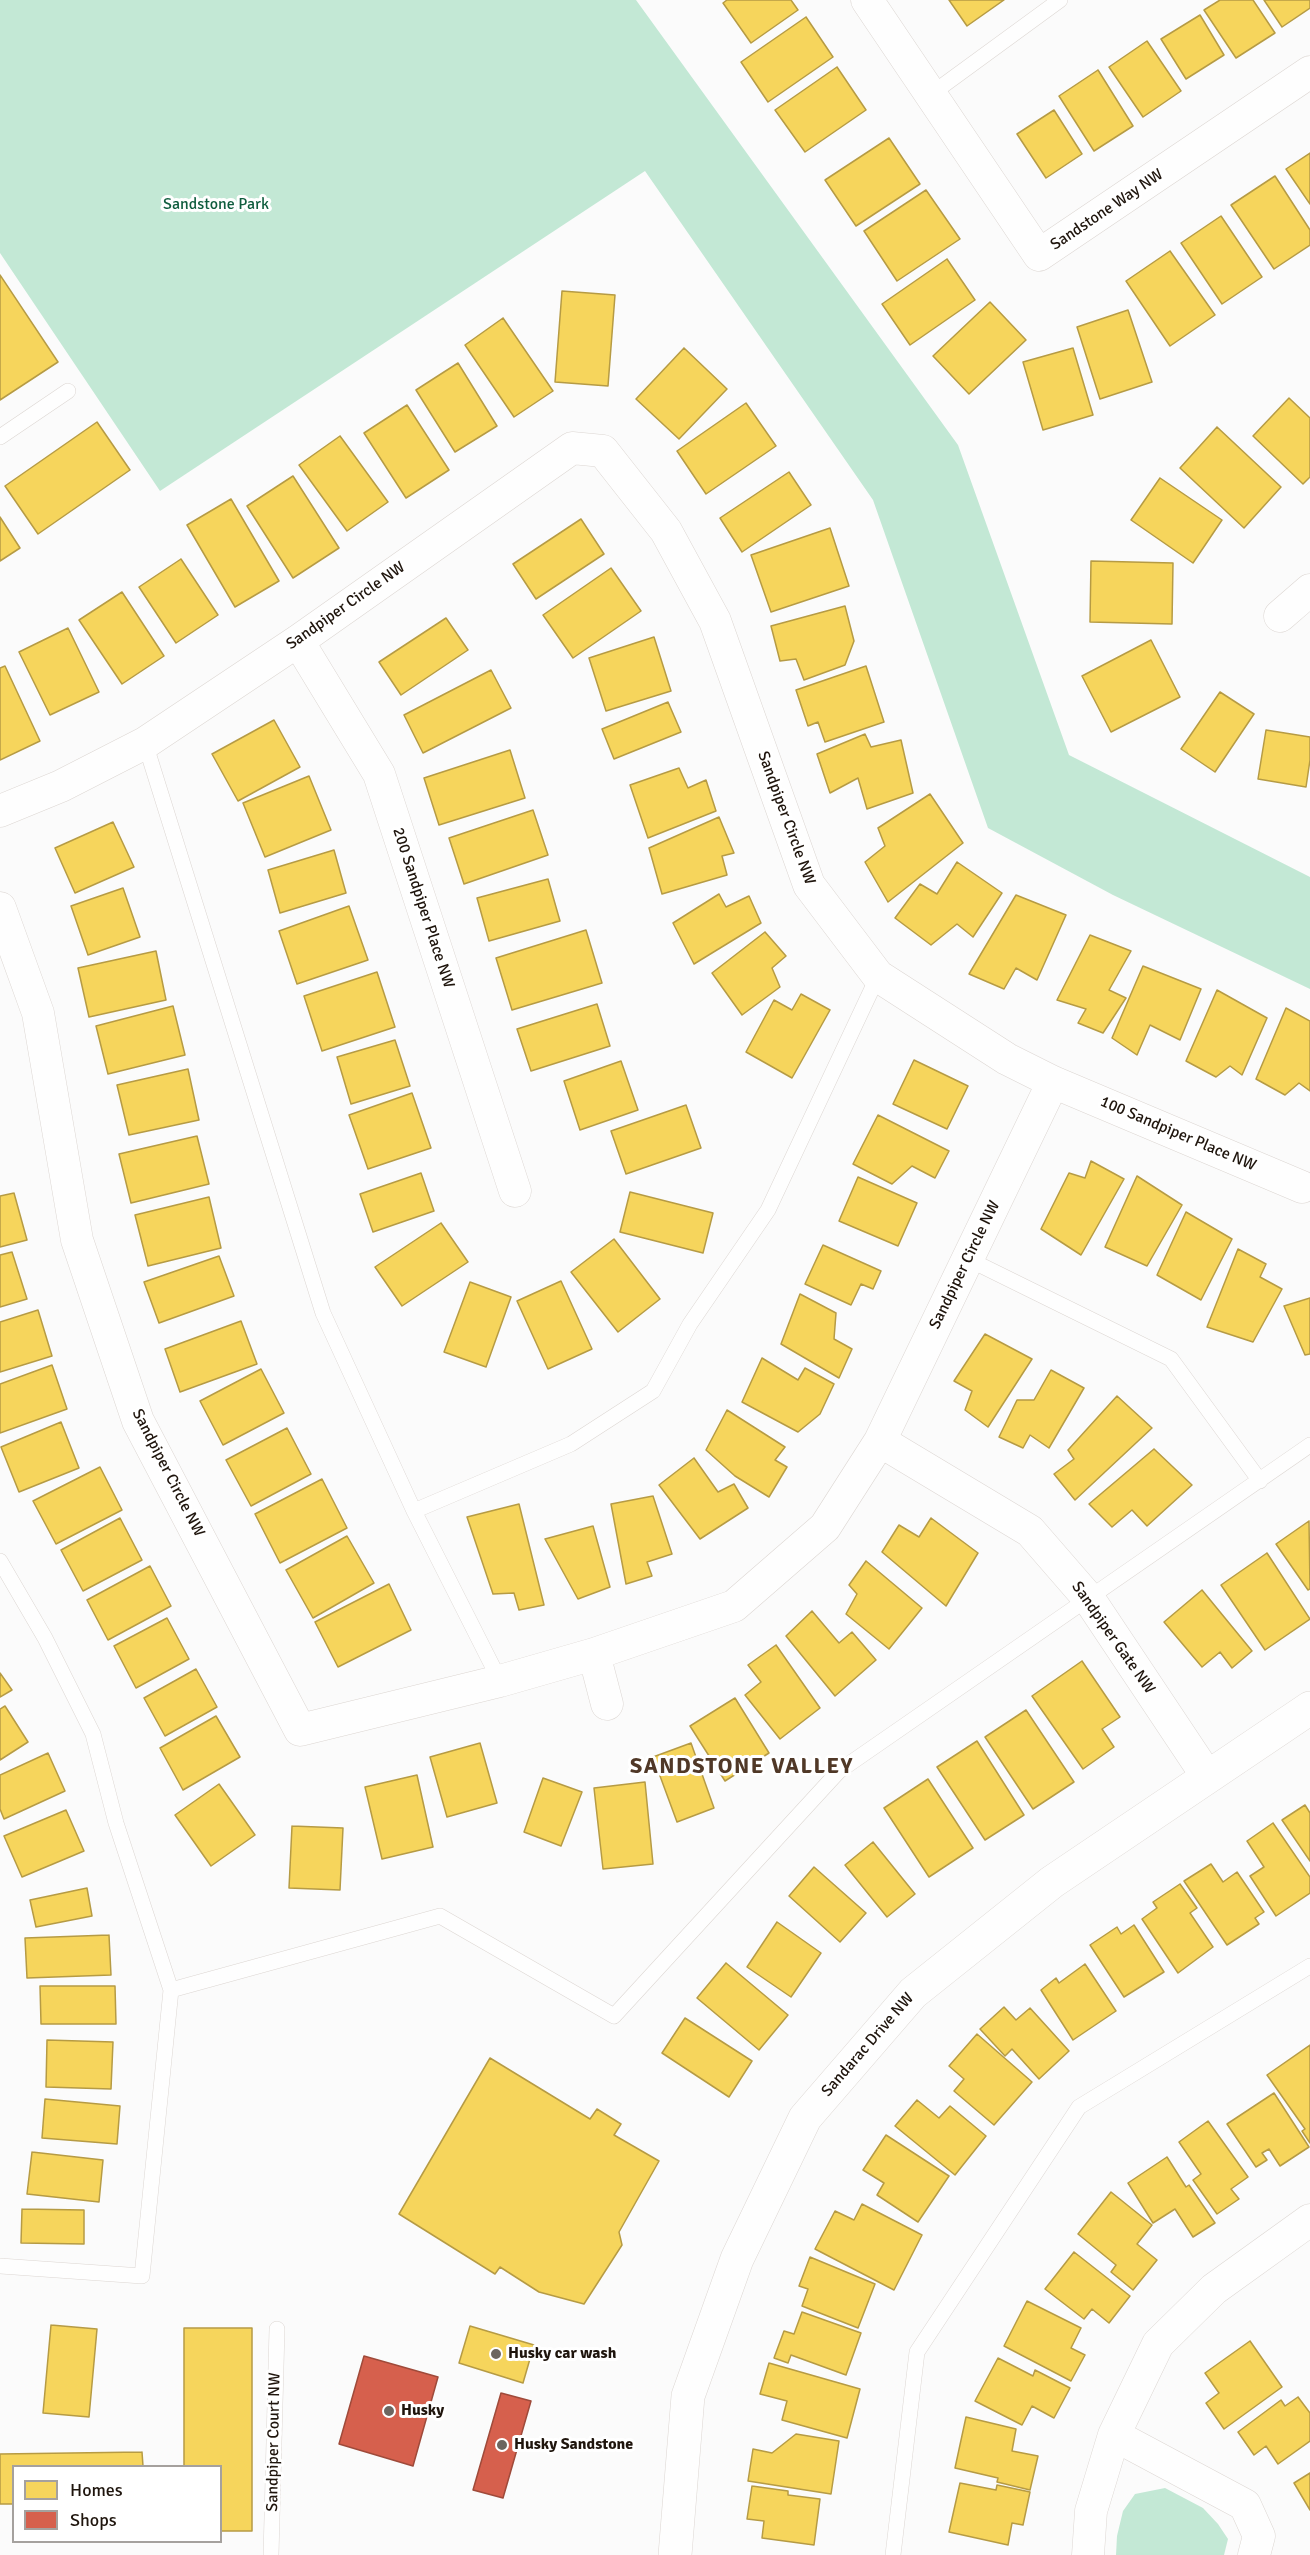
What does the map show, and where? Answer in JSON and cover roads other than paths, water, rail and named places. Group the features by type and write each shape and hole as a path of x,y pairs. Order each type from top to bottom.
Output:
{"street":[{"name":"Sandstone Way NW","path":"867,0 1039,255 1310,72"},
{"name":"Sandpiper Circle NW","path":"0,811 61,786 145,743 298,640 573,448 603,451 666,531 715,621 809,885 878,976 1007,1059 1053,1082 880,1441 825,1527 734,1606 594,1654 500,1681 300,1730 138,1420 77,1240 38,1013 0,908"},
{"path":"1280,616 1310,590"},
{"name":"200 Sandpiper Place NW","path":"298,640 379,774 515,1191"},
{"name":"100 Sandpiper Place NW","path":"1053,1082 1302,1187"},
{"name":"Sandpiper Gate NW","path":"880,1441 1030,1531 1089,1599 1207,1776"},
{"path":"594,1654 607,1704"},
{"name":"Sandarac Drive NW","path":"675,2555 688,2396 737,2259 805,2118 913,1994 1052,1882 1310,1708"},
{"path":"1088,2555 1091,2511 1114,2435 1158,2344 1214,2289 1310,2220"},
{"path":"1114,2435 1245,2505 1259,2536 1254,2555"}],"lane":[{"path":"930,95 1060,0"},
{"path":"0,437 68,391"},
{"path":"145,743 324,1313 414,1511 500,1681"},
{"path":"414,1511 571,1444 653,1391 690,1324 768,1210 878,976"},
{"path":"968,1259 1171,1359 1260,1480"},
{"path":"171,1990 440,1916 614,2016 839,1771 1310,1445"},
{"path":"0,1561 45,1638 93,1734 116,1822 171,1990 142,2276 0,2266"},
{"path":"893,2555 917,2352 1079,2107 1310,1966"},
{"name":"Sandpiper Court NW","path":"272,2555 277,2329"}],"place":[{"name":"Husky car wash","path":"496,2354"},
{"name":"Husky","path":"389,2411"},
{"name":"Husky Sandstone","path":"502,2445"}],"district":[{"name":"SANDSTONE VALLEY","path":"742,1767"}],"park label":[{"name":"Sandstone Park","path":"216,205"}]}
